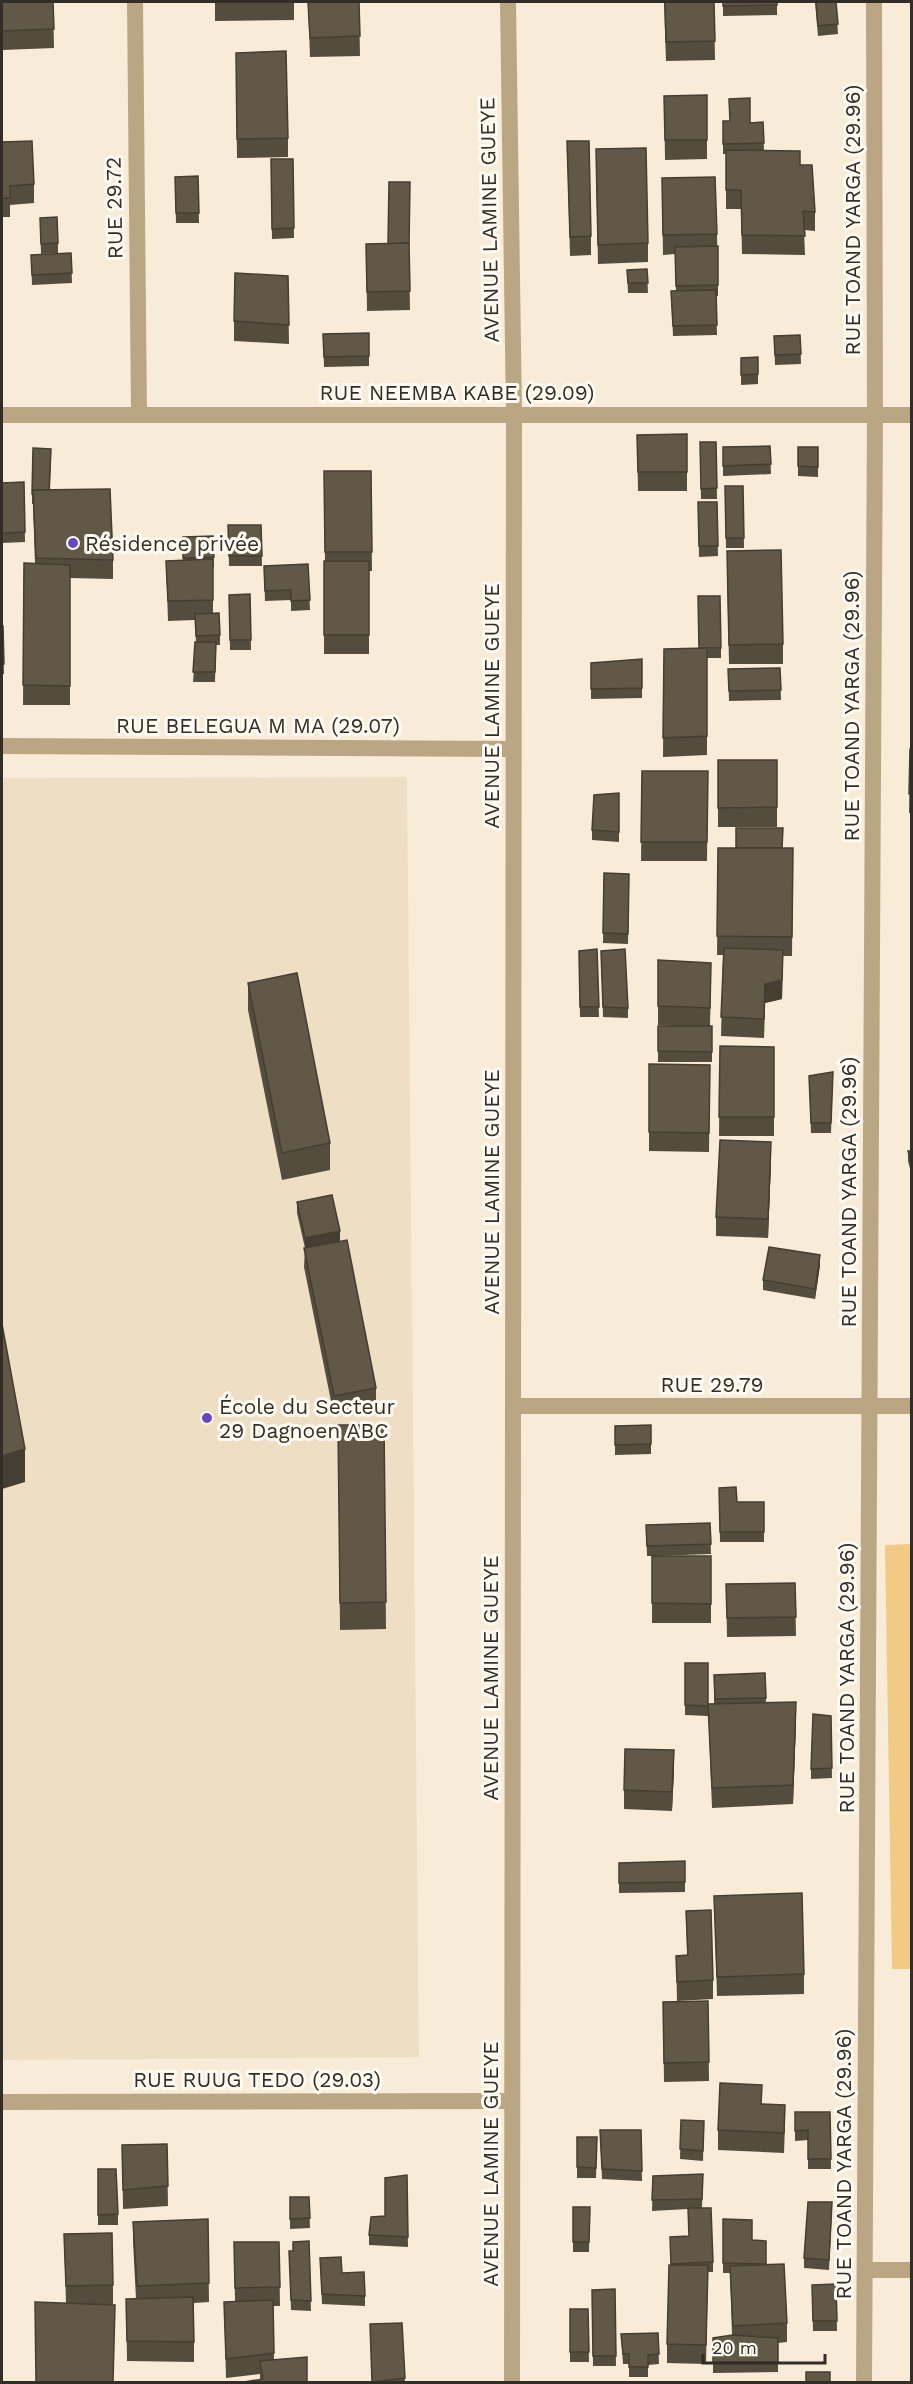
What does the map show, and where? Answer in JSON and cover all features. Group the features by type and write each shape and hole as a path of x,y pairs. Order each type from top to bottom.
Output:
{"street":[{"name":"RUE 29.72","path":"135,2 139,415"},
{"name":"AVENUE LAMINE GUEYE","path":"508,2 514,415 512,2382"},
{"name":"RUE TOAND YARGA (29.96)","path":"864,2382 875,415 874,2"},
{"name":"RUE NEEMBA KABE (29.09)","path":"2,415 912,415"},
{"name":"RUE BELEGUA M MA (29.07)","path":"2,746 513,749"},
{"name":"RUE 29.79","path":"513,1406 912,1406"},
{"name":"RUE RUUG TEDO (29.03)","path":"2,2102 512,2101"},
{"path":"866,2270 912,2270"}],"shaded area":[{"name":"École du Secteur 29 Dagnoen ABC","path":"407,777 419,2057 2,2060 2,778"},
{"path":"911,1544 912,1969 892,1969 885,1545"}],"building":[{"path":"2,2 53,2 54,29 2,31"},
{"path":"308,2 359,2 360,36 310,38"},
{"path":"665,2 714,2 715,41 666,42"},
{"path":"723,2 777,2 777,5 723,6"},
{"path":"816,2 836,2 838,24 818,26"},
{"path":"286,51 288,138 237,139 236,53"},
{"path":"707,95 707,140 665,140 664,96"},
{"path":"750,98 750,123 763,122 764,143 723,144 723,121 730,121 729,99"},
{"path":"32,141 34,184 10,186 10,198 2,198 2,142"},
{"path":"567,141 589,141 591,236 570,237"},
{"path":"646,148 648,243 598,245 596,149"},
{"path":"726,150 800,151 800,165 812,165 815,212 803,211 805,236 742,235 741,190 726,190"},
{"path":"271,159 293,159 294,228 272,229"},
{"path":"198,176 199,213 176,213 175,177"},
{"path":"715,177 717,234 663,235 662,178"},
{"path":"389,182 410,182 409,246 409,243 388,244"},
{"path":"57,217 58,243 41,244 40,218"},
{"path":"409,243 410,291 367,292 366,244"},
{"path":"718,246 718,285 676,286 675,247"},
{"path":"71,253 72,273 32,275 31,255"},
{"path":"647,269 648,283 628,283 627,270"},
{"path":"235,273 288,276 289,325 234,321"},
{"path":"716,290 717,325 673,326 671,291"},
{"path":"369,333 369,356 324,357 323,334"},
{"path":"800,335 801,354 775,355 774,336"},
{"path":"758,357 758,374 741,375 741,358"},
{"path":"687,434 687,472 638,472 637,435"},
{"path":"700,442 716,442 717,488 701,489"},
{"path":"770,446 771,464 723,466 723,447"},
{"path":"798,447 818,447 818,467 798,466"},
{"path":"33,448 51,449 49,490 33,490 32,494"},
{"path":"324,471 371,471 372,552 325,552"},
{"path":"24,482 25,532 2,533 2,483"},
{"path":"725,486 743,486 744,538 726,538"},
{"name":"Résidence privée","path":"110,489 113,560 36,558 33,490"},
{"path":"698,502 717,502 718,546 699,546"},
{"path":"228,525 261,525 262,556 229,556"},
{"path":"213,536 214,557 183,558 183,537"},
{"path":"781,550 783,644 729,645 727,551"},
{"path":"213,559 213,600 168,601 166,561"},
{"path":"324,561 369,561 369,635 324,635"},
{"path":"24,563 70,565 70,686 23,685"},
{"path":"308,564 310,600 291,601 291,590 265,591 264,566"},
{"path":"250,594 251,640 230,640 229,595"},
{"path":"698,596 720,596 721,648 699,648"},
{"path":"219,613 220,635 196,636 195,614"},
{"path":"3,626 4,664 2,664"},
{"path":"195,642 216,642 215,672 193,672"},
{"path":"707,648 707,736 663,738 664,649"},
{"path":"642,659 642,688 591,689 591,663"},
{"path":"780,668 781,690 729,691 728,669"},
{"path":"910,749 912,749 912,794 909,794"},
{"path":"718,760 777,760 777,807 718,808"},
{"path":"642,771 708,771 707,842 641,842"},
{"path":"619,793 619,832 592,830 594,795"},
{"path":"736,828 783,828 782,848 736,848"},
{"path":"718,848 793,848 792,937 717,936"},
{"path":"604,873 629,874 628,934 603,933"},
{"path":"724,948 783,950 782,980 765,984 764,1019 721,1017"},
{"path":"597,949 599,1007 580,1007 579,951"},
{"path":"625,949 628,1008 603,1007 601,951"},
{"path":"658,960 711,963 710,1008 658,1006"},
{"path":"297,973 330,1143 282,1153 248,983"},
{"path":"658,1026 712,1026 712,1052 658,1051"},
{"path":"720,1046 774,1047 774,1117 719,1117"},
{"path":"649,1064 710,1065 709,1133 649,1132"},
{"path":"833,1072 831,1123 811,1123 809,1076"},
{"path":"720,1140 771,1142 768,1219 716,1217"},
{"path":"908,1151 912,1151 912,1166"},
{"path":"332,1195 340,1231 305,1238 297,1202"},
{"path":"347,1240 376,1388 334,1396 304,1248"},
{"path":"769,1247 820,1255 815,1289 763,1280"},
{"path":"2,1324 25,1449 2,1456"},
{"path":"338,1425 384,1425 386,1602 340,1603"},
{"path":"651,1425 651,1444 615,1445 615,1426"},
{"path":"736,1487 737,1502 764,1502 764,1532 720,1532 719,1488"},
{"path":"710,1523 711,1544 647,1546 646,1525"},
{"path":"652,1556 711,1556 711,1604 652,1603"},
{"path":"795,1583 796,1617 727,1618 726,1584"},
{"path":"685,1663 708,1663 708,1706 685,1705"},
{"path":"765,1673 766,1698 715,1699 714,1675"},
{"path":"796,1702 793,1785 712,1788 708,1704"},
{"path":"813,1714 831,1716 832,1768 811,1769"},
{"path":"625,1749 674,1750 672,1792 624,1790"},
{"path":"685,1861 685,1882 619,1883 619,1863"},
{"path":"802,1893 804,1974 717,1977 714,1896"},
{"path":"711,1910 713,1980 677,1982 676,1956 688,1955 686,1911"},
{"path":"708,2001 709,2062 664,2063 663,2002"},
{"path":"720,2083 762,2085 761,2104 785,2105 784,2133 718,2130"},
{"path":"795,2112 830,2112 831,2159 808,2159 808,2130 795,2131"},
{"path":"681,2120 704,2121 703,2151 680,2149"},
{"path":"600,2130 641,2130 642,2171 602,2169"},
{"path":"577,2137 597,2137 596,2168 577,2167"},
{"path":"167,2144 168,2186 123,2190 122,2145"},
{"path":"98,2169 116,2169 118,2214 98,2215"},
{"path":"703,2174 702,2199 652,2200 653,2176"},
{"path":"407,2175 408,2237 369,2235 371,2217 385,2216 385,2178"},
{"path":"290,2197 309,2197 310,2218 290,2219"},
{"path":"808,2202 832,2202 829,2260 804,2258"},
{"path":"573,2207 590,2207 589,2242 573,2242"},
{"path":"688,2208 711,2208 713,2262 671,2264 670,2237 689,2236"},
{"path":"208,2219 209,2283 137,2286 133,2222"},
{"path":"723,2219 752,2220 752,2240 766,2241 766,2264 723,2263"},
{"path":"112,2233 113,2285 66,2286 64,2234"},
{"path":"309,2241 311,2301 291,2300 289,2251 293,2251 293,2242"},
{"path":"234,2242 279,2242 280,2287 235,2288"},
{"path":"341,2257 342,2273 364,2272 365,2296 322,2294 320,2258"},
{"path":"784,2264 787,2323 733,2326 730,2266"},
{"path":"669,2265 708,2265 706,2345 667,2344"},
{"path":"836,2284 837,2321 813,2321 812,2285"},
{"path":"615,2289 616,2356 593,2356 592,2290"},
{"path":"193,2297 194,2342 127,2341 126,2299"},
{"path":"273,2300 274,2353 226,2359 224,2302"},
{"path":"35,2302 115,2305 113,2382 36,2382"},
{"path":"570,2309 588,2309 589,2352 570,2352"},
{"path":"402,2323 405,2378 372,2382 370,2324"},
{"path":"658,2333 659,2354 648,2355 648,2367 629,2367 629,2354 623,2354 621,2334"},
{"path":"733,2335 778,2338 778,2362 713,2362 713,2338"},
{"path":"307,2357 307,2382 244,2382 263,2379 260,2361"},
{"path":"806,2372 830,2372 830,2382 806,2382"}],"place":[{"name":"Résidence privée","path":"73,543"},
{"name":"École du Secteur 29 Dagnoen ABC","path":"207,1418"}]}
